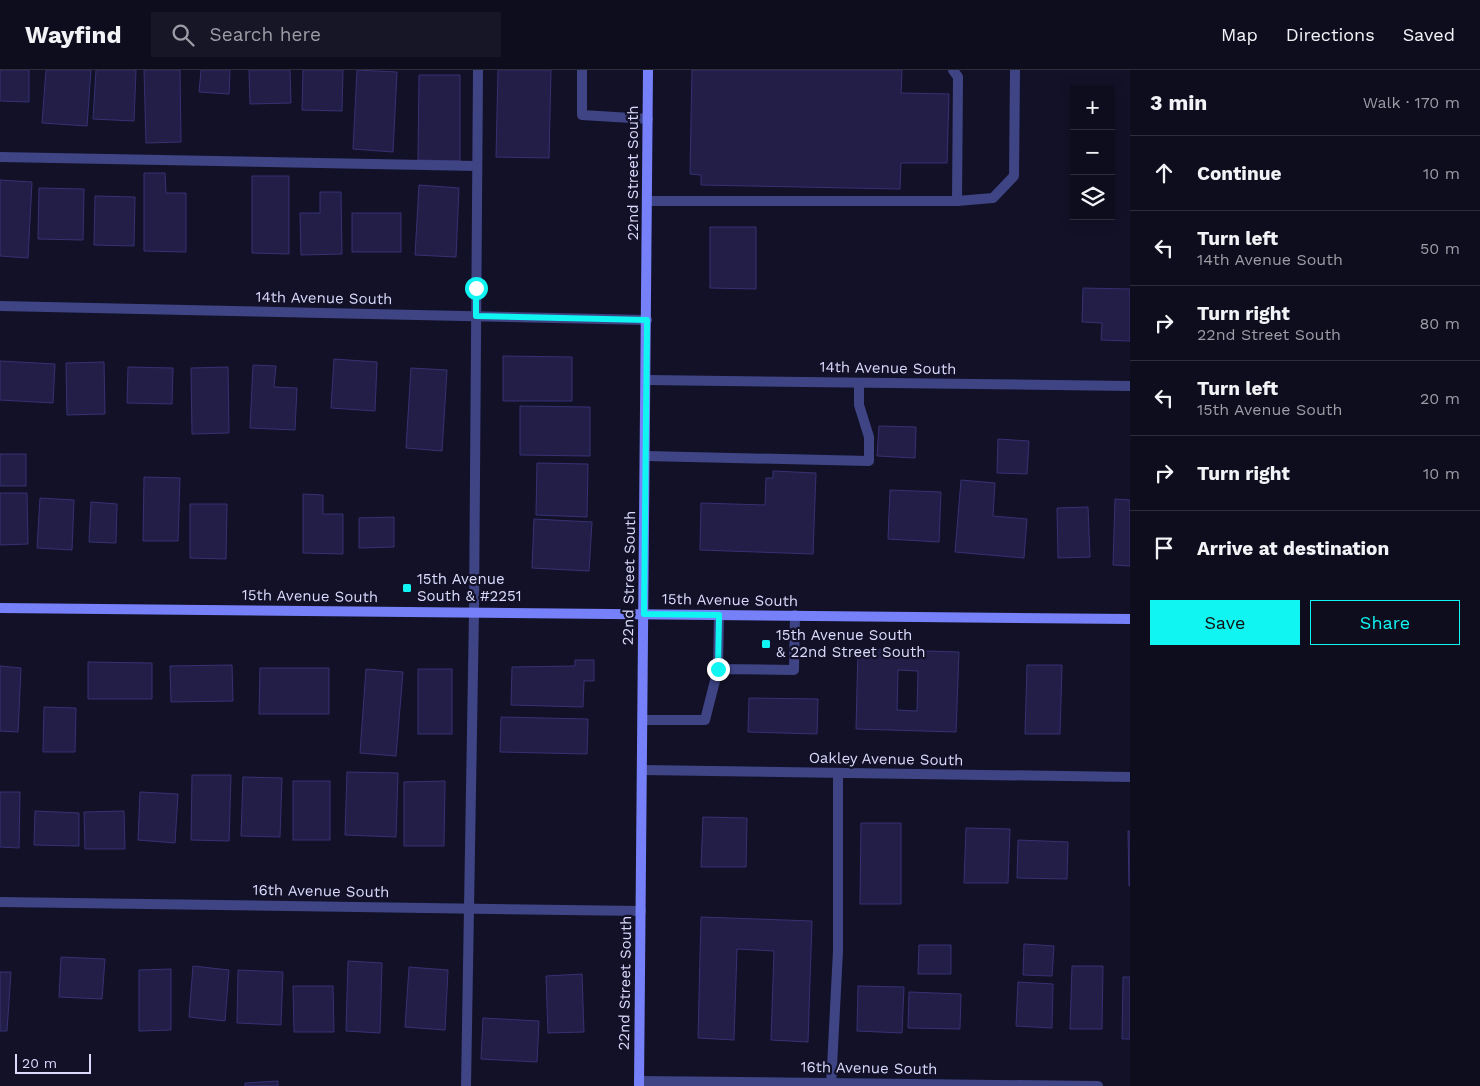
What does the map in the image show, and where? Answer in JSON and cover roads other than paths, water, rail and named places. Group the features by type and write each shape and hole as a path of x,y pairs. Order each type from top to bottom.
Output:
{"street":[{"path":"466,1086 474,612 478,70"},
{"path":"582,70 582,115 648,119"},
{"name":"22nd Street South","path":"639,1083 648,70"},
{"path":"953,70 958,77 957,201"},
{"path":"647,201 957,201 992,198 1014,176 1015,70"},
{"path":"0,157 477,166"},
{"name":"14th Avenue South","path":"0,306 647,320"},
{"name":"14th Avenue South","path":"646,380 1130,386"},
{"path":"646,456 869,461 869,437 859,405 859,383"},
{"name":"15th Avenue South","path":"0,608 1130,619"},
{"path":"643,720 705,720 718,669 719,615"},
{"path":"718,669 794,670 795,616"},
{"name":"Oakley Avenue South","path":"642,770 1130,777"},
{"path":"831,1085 838,951 838,773"},
{"name":"16th Avenue South","path":"0,902 641,911"},
{"name":"16th Avenue South","path":"639,1083 1098,1086"}],"place":[{"name":"15th Avenue South & #2251","path":"407,588"},
{"name":"15th Avenue South & 22nd Street South","path":"766,644"}]}
